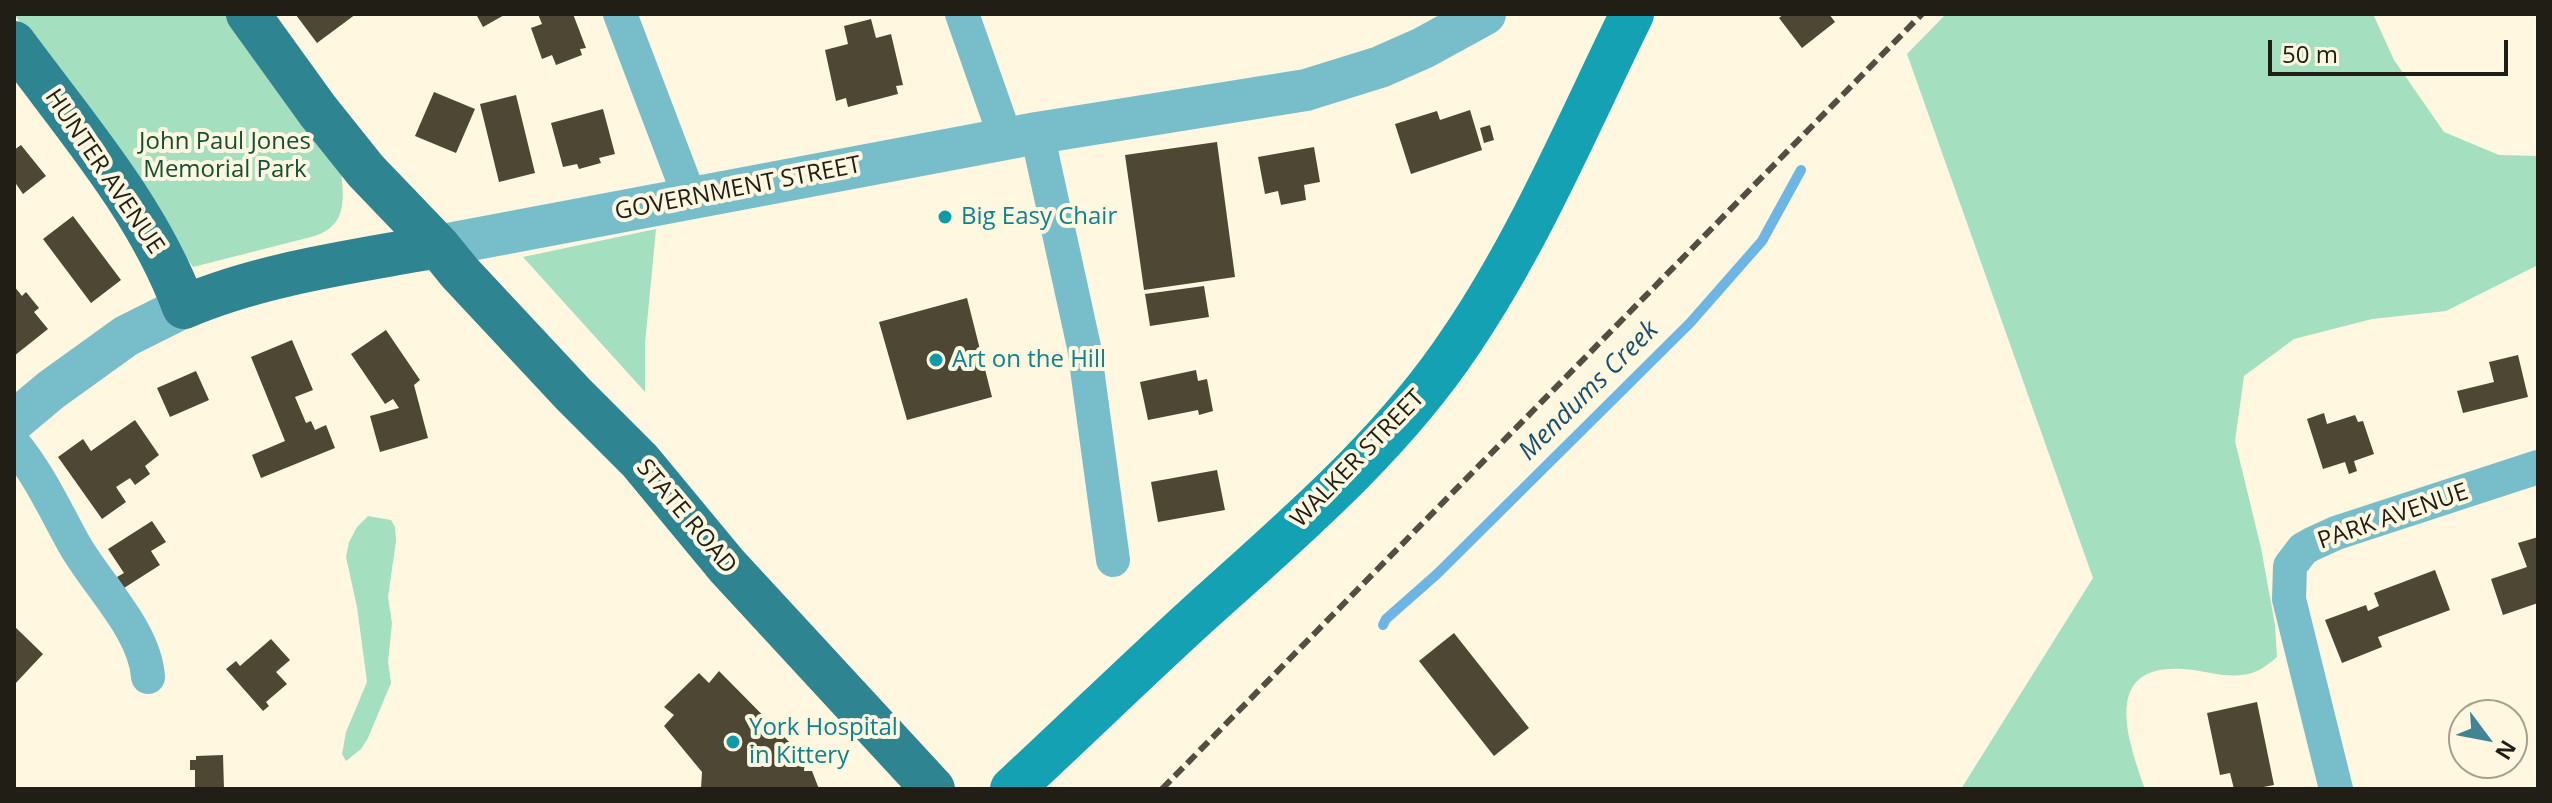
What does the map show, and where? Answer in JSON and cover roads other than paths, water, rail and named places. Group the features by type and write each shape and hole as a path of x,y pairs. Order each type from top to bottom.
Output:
{"main road":[{"name":"STATE ROAD","path":"248,14 366,171 640,461 727,566 933,789"},
{"name":"WALKER STREET","path":"1012,789 1317,505 1391,431 1425,390 1460,343 1524,236 1632,14"},
{"name":"HUNTER AVENUE","path":"14,43 120,187 170,269 184,307"},
{"name":"GOVERNMENT STREET","path":"184,307 214,295 288,276 438,246"}],"street":[{"path":"620,14 690,198"},
{"path":"962,14 1022,136 1084,347 1113,560"},
{"name":"GOVERNMENT STREET","path":"438,246 1022,136 1306,90 1380,67 1423,48 1485,14"},
{"name":"GOVERNMENT STREET","path":"14,421 126,336 184,307"},
{"path":"14,444 45,486 75,546 141,645 148,677"},
{"name":"PARK AVENUE","path":"2336,789 2289,599 2288,575 2296,557 2303,549 2336,533 2538,467"}],"waterway":[{"name":"Mendums Creek","path":"1383,625 1690,323 1762,241 1801,170"}],"railway":[{"path":"1162,789 1922,14"}],"place":[{"name":"Big Easy Chair","path":"945,217"},
{"name":"Art on the Hill","path":"936,360"},
{"name":"York Hospital in Kittery","path":"733,742"}],"park label":[{"name":"John Paul Jones Memorial Park","path":"225,156"}]}
